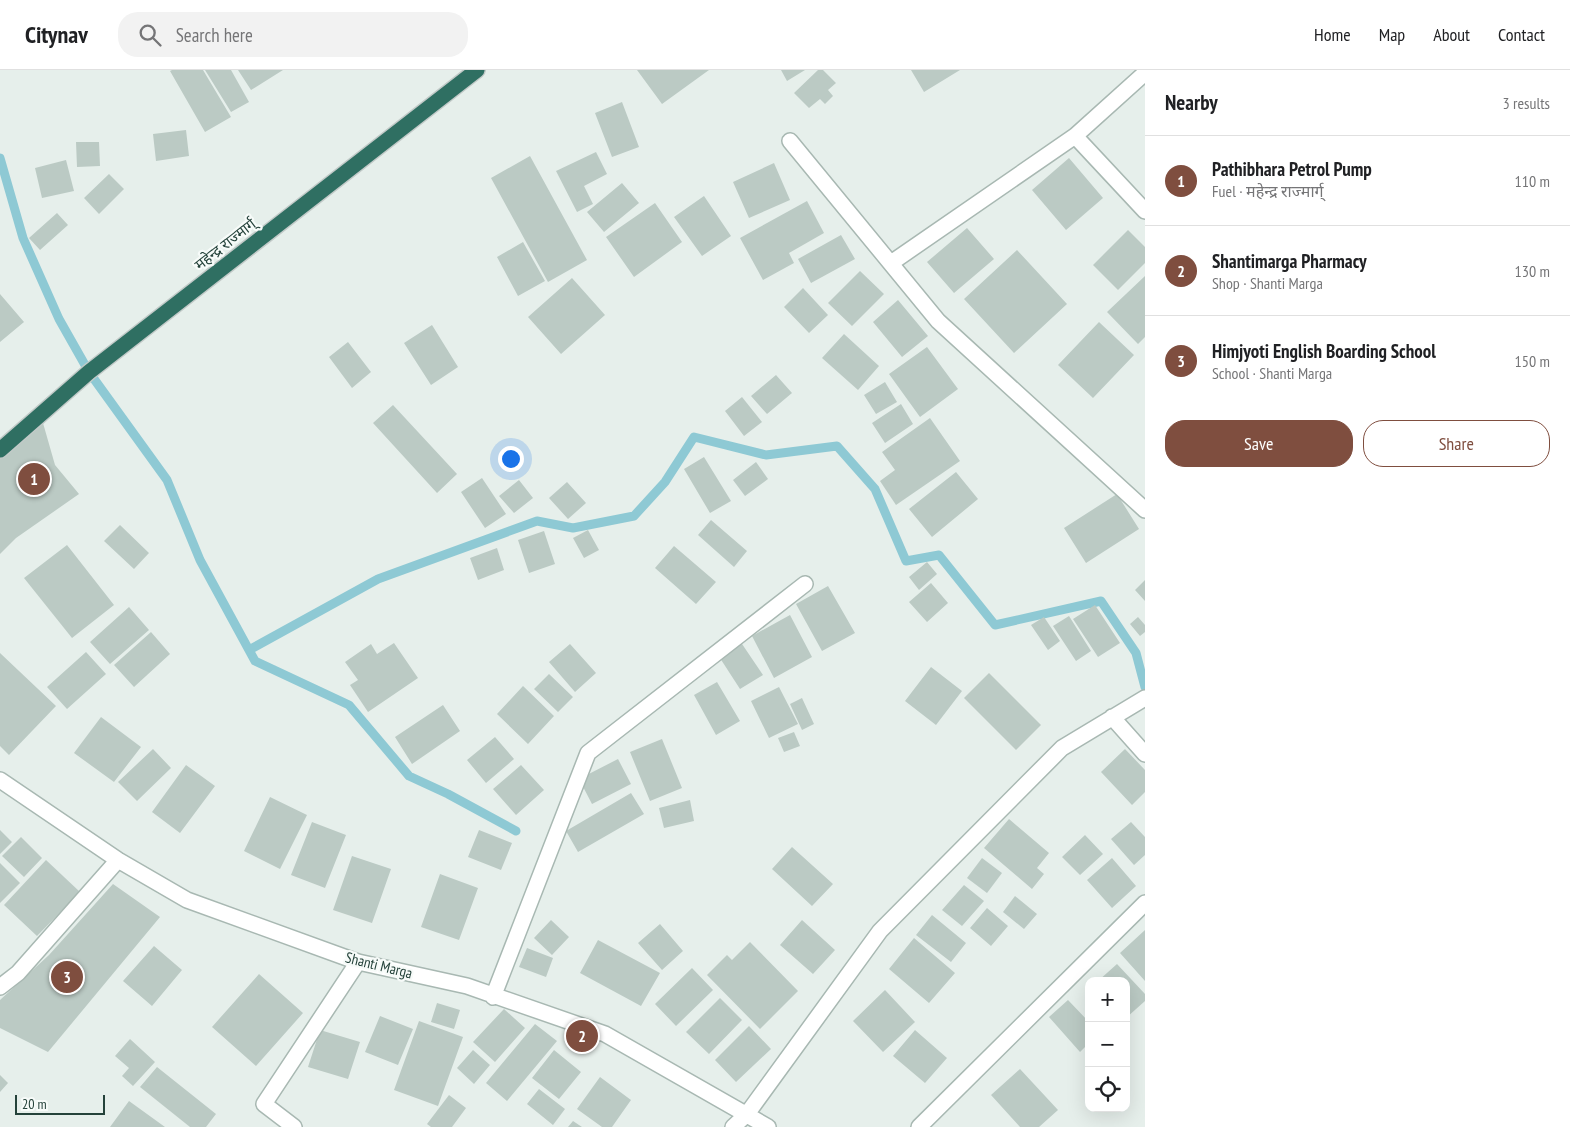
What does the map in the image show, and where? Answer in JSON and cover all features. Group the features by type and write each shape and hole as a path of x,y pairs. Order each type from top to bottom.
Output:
{"highway":[{"name":"महेन्द्र राज्मार्ग्","path":"0,450 89,372 477,70"}],"street":[{"path":"892,263 1075,136 1145,73"},
{"path":"1075,136 1145,210"},
{"path":"790,141 892,263 938,322 1145,510"},
{"path":"493,997 588,753 805,584"},
{"path":"733,1127 747,1114 880,931 1062,748 1125,708 1145,698"},
{"path":"1112,717 1145,754"},
{"name":"Shanti Marga","path":"0,780 118,860 187,900 358,962 467,986 493,997 605,1034 768,1127"},
{"path":"0,987 18,972 118,860"},
{"path":"920,1127 1145,903"},
{"path":"294,1127 264,1104 358,962"}],"building":[{"path":"203,70 231,117 205,132 170,71"},
{"path":"205,70 231,70 249,102 231,112"},
{"path":"238,70 283,70 251,90"},
{"path":"637,70 709,70 662,104"},
{"path":"781,70 805,70 787,81"},
{"path":"818,70 823,70 836,83 828,90 833,96 825,104 820,99 809,108 794,93"},
{"path":"911,70 960,70 924,92"},
{"path":"622,102 639,147 612,157 595,113"},
{"path":"186,130 189,156 156,161 153,134"},
{"path":"76,142 99,142 100,166 77,167"},
{"path":"596,152 607,174 584,186 593,204 577,212 556,171"},
{"path":"530,156 587,260 548,282 491,178"},
{"path":"1069,158 1103,198 1066,230 1032,190"},
{"path":"66,160 74,191 42,198 35,168"},
{"path":"774,163 790,200 749,218 733,182"},
{"path":"109,174 124,189 99,214 84,198"},
{"path":"622,183 639,203 604,232 587,212"},
{"path":"704,196 731,236 702,256 674,217"},
{"path":"807,201 824,233 789,253 794,263 763,280 740,238"},
{"path":"655,203 682,242 634,277 606,237"},
{"path":"57,213 68,225 40,250 29,238"},
{"path":"967,228 994,259 954,293 927,262"},
{"path":"1128,230 1145,247 1145,263 1118,290 1093,265"},
{"path":"841,235 855,259 811,283 798,259"},
{"path":"523,242 545,281 518,296 497,257"},
{"path":"1017,250 1067,304 1014,353 964,299"},
{"path":"860,271 884,294 852,326 828,303"},
{"path":"1145,276 1145,337 1138,344 1107,312"},
{"path":"572,278 605,315 561,354 528,317"},
{"path":"803,288 828,315 809,333 784,307"},
{"path":"0,294 24,322 0,342"},
{"path":"898,300 928,336 902,357 873,322"},
{"path":"1099,322 1134,355 1093,398 1058,365"},
{"path":"432,325 458,367 431,385 404,343"},
{"path":"844,334 879,366 858,390 822,358"},
{"path":"348,342 371,372 352,388 329,357"},
{"path":"927,347 958,389 920,417 889,374"},
{"path":"776,375 792,393 767,414 751,396"},
{"path":"885,382 897,402 876,414 864,395"},
{"path":"742,397 762,422 744,436 725,411"},
{"path":"901,404 913,424 885,443 872,423"},
{"path":"393,405 457,474 437,493 373,423"},
{"path":"930,418 960,461 896,505 880,481 895,470 882,452"},
{"path":"43,423 55,465 79,494 16,538 0,554 0,458"},
{"path":"704,457 731,501 710,513 684,469"},
{"path":"756,462 768,479 745,496 733,480"},
{"path":"956,472 978,499 932,537 909,509"},
{"path":"482,478 506,514 485,528 461,492"},
{"path":"519,480 533,498 514,513 499,496"},
{"path":"567,482 586,503 568,519 549,498"},
{"path":"1117,494 1139,529 1086,563 1064,528"},
{"path":"711,520 747,551 734,567 698,535"},
{"path":"120,525 149,553 134,569 104,541"},
{"path":"588,530 599,550 584,558 573,538"},
{"path":"544,531 555,564 529,573 518,540"},
{"path":"67,545 114,605 72,638 24,578"},
{"path":"674,546 716,582 696,604 655,568"},
{"path":"497,548 504,570 478,580 470,558"},
{"path":"927,562 937,574 919,590 909,577"},
{"path":"1145,580 1145,601 1135,590"},
{"path":"931,583 948,603 927,622 909,602"},
{"path":"828,586 855,633 822,651 796,604"},
{"path":"1095,605 1120,643 1098,657 1073,619"},
{"path":"129,607 149,630 110,664 90,642"},
{"path":"790,615 812,657 774,678 752,636"},
{"path":"1069,616 1091,651 1076,661 1053,626"},
{"path":"1044,617 1060,641 1048,650 1031,625"},
{"path":"1138,617 1145,625 1145,632 1140,636 1130,624"},
{"path":"151,632 170,654 134,687 114,665"},
{"path":"740,641 763,675 740,689 718,655"},
{"path":"394,643 418,678 368,712 350,685 358,680 345,662 371,644 377,654"},
{"path":"570,644 596,673 575,692 549,662"},
{"path":"86,652 106,674 67,709 47,687"},
{"path":"0,653 56,706 9,755 0,746"},
{"path":"931,667 962,691 936,725 905,701"},
{"path":"989,673 1041,725 1016,750 964,698"},
{"path":"549,674 573,697 558,712 534,689"},
{"path":"717,682 740,721 716,735 694,695"},
{"path":"523,686 554,716 528,744 497,714"},
{"path":"779,687 798,724 769,738 751,701"},
{"path":"802,698 814,724 802,730 790,704"},
{"path":"443,705 460,731 412,764 395,737"},
{"path":"101,717 141,747 114,782 74,753"},
{"path":"794,732 800,746 784,752 778,738"},
{"path":"495,737 514,759 486,783 467,760"},
{"path":"662,739 682,788 650,801 630,752"},
{"path":"153,749 171,768 137,801 118,782"},
{"path":"1125,749 1145,770 1145,792 1132,805 1101,772"},
{"path":"618,759 631,784 592,804 579,779"},
{"path":"186,765 215,786 180,833 152,812"},
{"path":"521,765 544,790 516,815 493,789"},
{"path":"631,793 644,814 578,852 566,831"},
{"path":"270,797 307,815 280,869 244,851"},
{"path":"690,800 694,821 664,828 659,808"},
{"path":"1009,819 1049,853 1037,868 1044,874 1032,889 984,848"},
{"path":"312,822 346,835 325,888 291,875"},
{"path":"1131,822 1145,837 1145,855 1134,865 1111,839"},
{"path":"0,830 12,842 0,854"},
{"path":"479,830 512,843 501,870 468,857"},
{"path":"1085,835 1103,854 1080,875 1062,857"},
{"path":"21,837 42,858 24,877 2,856"},
{"path":"792,847 833,884 812,906 772,869"},
{"path":"352,856 391,869 372,923 333,910"},
{"path":"982,858 1002,873 987,893 967,878"},
{"path":"1112,858 1136,886 1112,908 1087,880"},
{"path":"46,860 80,892 37,936 4,905"},
{"path":"0,863 20,883 0,903"},
{"path":"440,874 478,888 459,940 421,927"},
{"path":"113,884 160,917 48,1052 0,1028 0,1000 49,955"},
{"path":"964,885 984,901 962,926 942,910"},
{"path":"1015,896 1037,914 1024,929 1003,912"},
{"path":"987,908 1008,926 991,946 970,928"},
{"path":"932,915 966,943 951,962 916,935"},
{"path":"551,920 569,937 552,955 534,938"},
{"path":"802,920 835,950 813,974 780,945"},
{"path":"660,924 683,951 662,970 638,943"},
{"path":"1145,930 1145,981 1120,953"},
{"path":"914,938 955,973 929,1003 889,969"},
{"path":"598,940 660,973 641,1006 580,973"},
{"path":"750,942 798,991 760,1029 707,975 727,955 732,960"},
{"path":"154,946 182,970 152,1006 123,981"},
{"path":"527,948 553,958 546,977 519,967"},
{"path":"1117,964 1129,977 1102,977"},
{"path":"692,968 713,990 676,1026 655,1004"},
{"path":"259,974 303,1013 256,1066 212,1027"},
{"path":"1130,978 1145,994 1145,1001 1130,1014"},
{"path":"885,990 915,1022 883,1052 853,1021"},
{"path":"720,998 742,1020 709,1054 686,1032"},
{"path":"1068,1000 1085,1018 1085,1047 1080,1052 1049,1017"},
{"path":"437,1003 460,1010 454,1029 431,1022"},
{"path":"504,1009 525,1028 495,1062 473,1042"},
{"path":"380,1016 413,1029 398,1065 365,1052"},
{"path":"419,1021 463,1037 438,1106 394,1090"},
{"path":"535,1024 557,1041 507,1101 486,1083"},
{"path":"749,1026 771,1049 736,1082 715,1060"},
{"path":"320,1030 360,1042 348,1079 308,1067"},
{"path":"915,1030 947,1058 925,1083 893,1056"},
{"path":"130,1039 155,1062 133,1086 122,1076 129,1068 115,1056"},
{"path":"473,1050 490,1065 474,1084 457,1068"},
{"path":"554,1050 581,1072 559,1099 532,1078"},
{"path":"157,1067 216,1114 206,1127 190,1127 140,1087"},
{"path":"1020,1069 1058,1110 1039,1127 1020,1127 991,1095"},
{"path":"0,1075 8,1083 0,1092"},
{"path":"600,1077 631,1100 612,1127 602,1127 577,1109"},
{"path":"539,1089 565,1109 553,1125 527,1104"},
{"path":"449,1095 466,1108 452,1127 431,1127 427,1124"},
{"path":"129,1101 165,1127 110,1127"},
{"path":"573,1121 582,1127 568,1127"}],"waterway":[{"path":"0,158 23,238 59,319 89,372 167,480 200,560 255,661 349,705 409,776 448,794 516,831"},
{"path":"249,650 378,579 537,521 573,528 634,516 665,482 694,437 766,455 837,446 875,489 906,561 939,555 995,625 1101,601 1136,653 1145,687"}],"place":[{"name":"Pathibhara Petrol Pump","path":"34,479"},
{"name":"Himjyoti English Boarding School","path":"67,977"},
{"name":"Shantimarga Pharmacy","path":"582,1036"}]}
